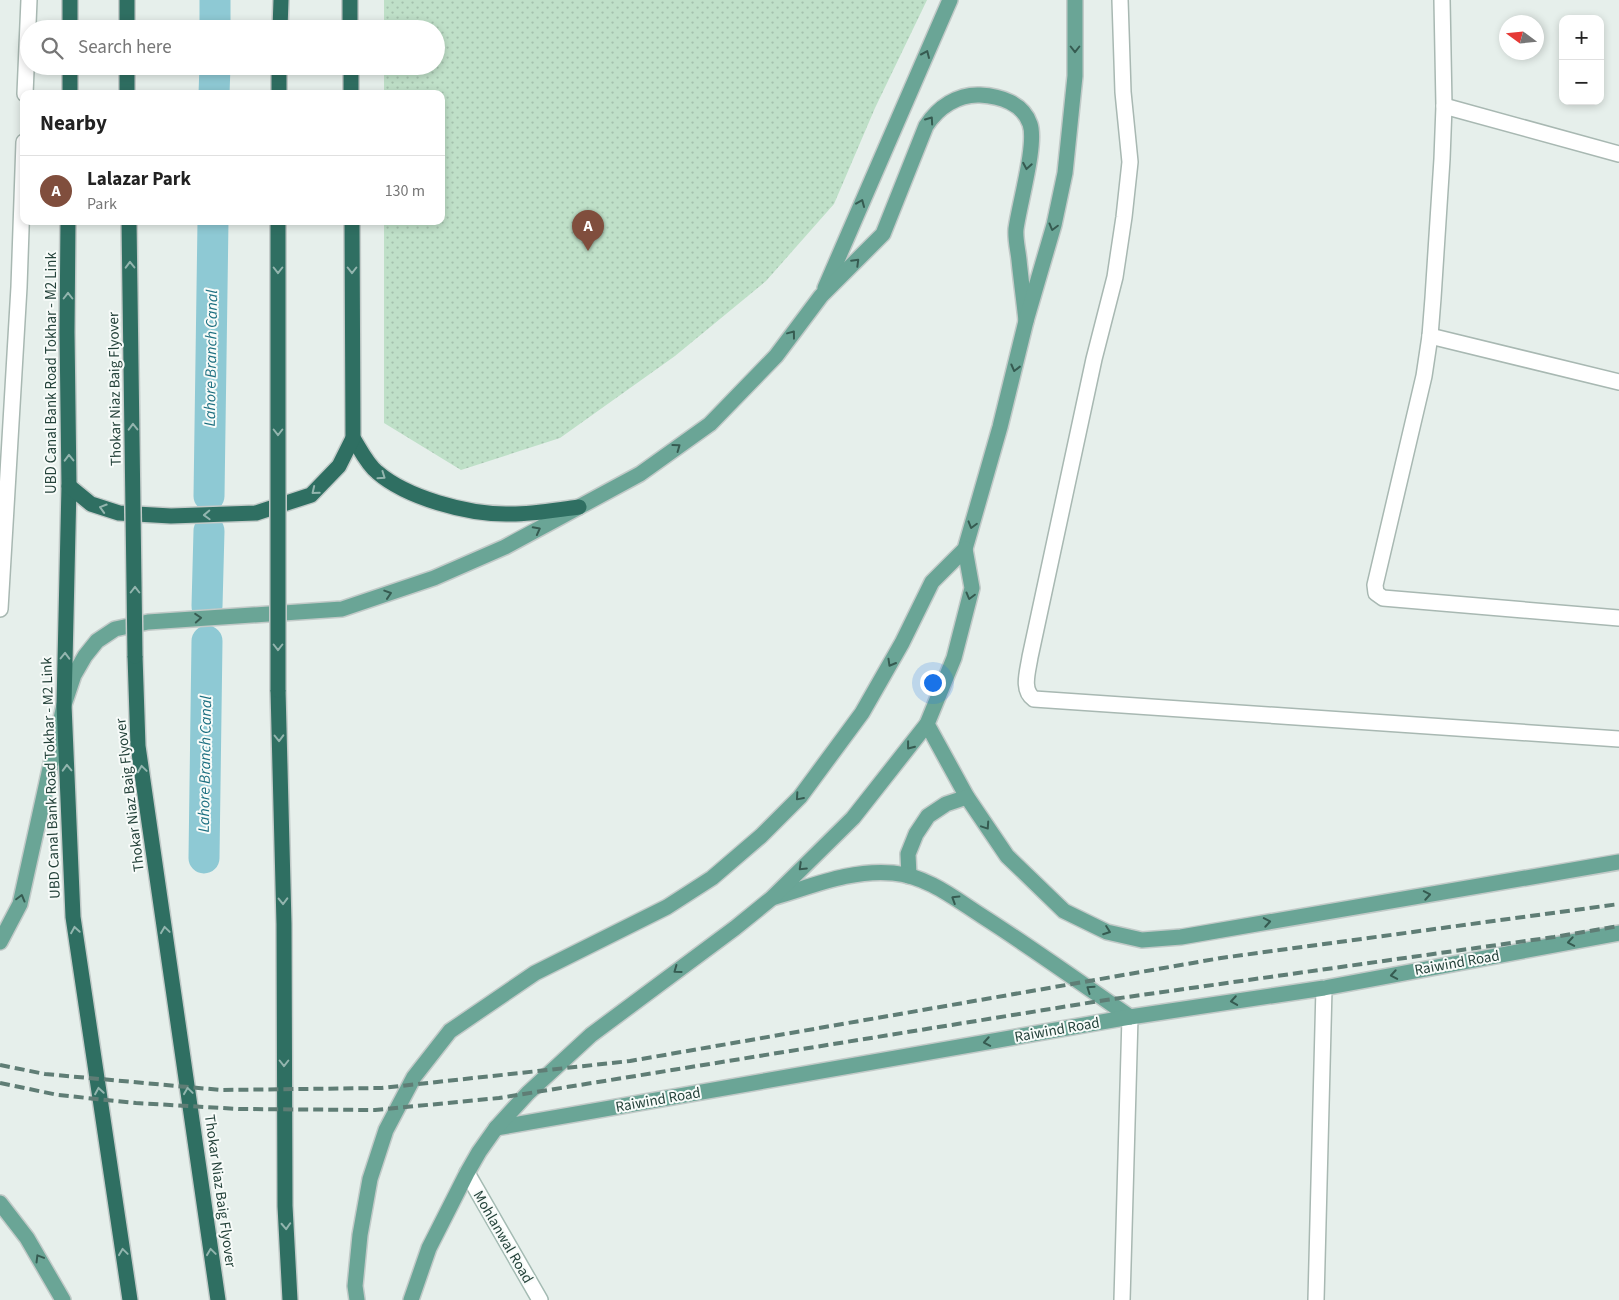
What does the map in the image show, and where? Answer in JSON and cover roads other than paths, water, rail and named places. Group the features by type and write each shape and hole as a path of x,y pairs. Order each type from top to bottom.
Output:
{"highway":[{"path":"70,0 70,20"},
{"path":"127,0 127,20"},
{"path":"280,20 281,0"},
{"path":"350,0 350,20"},
{"path":"70,75 70,90"},
{"path":"127,75 127,90"},
{"path":"279,75 279,90"},
{"path":"350,75 351,90"},
{"name":"UBD Canal Bank Road Tokhar - M2 Link","path":"68,225 70,486 64,705 73,917 130,1300"},
{"name":"Thokar Niaz Baig Flyover","path":"129,225 138,746 218,1300"},
{"path":"278,225 278,690 284,924 284,1206 290,1300"},
{"path":"70,486 91,504 120,513 142,516 256,513 311,495 339,466 353,438 352,225"},
{"path":"353,438 375,471 394,485 439,502 478,512 507,514 579,507"}],"main road":[{"path":"821,296 950,0"},
{"path":"412,1300 429,1248 467,1173 496,1128 528,1093 591,1035 735,928 772,898 853,818 927,724 954,658 972,588 965,549 1000,427 1026,321 1054,225 1065,174 1076,76 1074,0"},
{"path":"0,942 20,904 64,705 74,675 85,656 97,641 115,629 148,622 342,609 434,578 505,547 640,474 710,424 776,356 821,296 883,234 926,126 932,116 954,100 972,95 1004,99 1014,103 1031,124 1031,146 1016,231 1026,321"},
{"path":"357,1300 355,1286 360,1234 370,1179 386,1130 414,1077 450,1031 535,973 667,907 712,878 761,836 800,797 862,713 902,643 932,582 965,549"},
{"path":"927,724 967,797 1007,856 1064,911 1107,932 1142,940 1181,937 1619,862"},
{"path":"909,876 908,854 916,834 928,816 946,804 967,797"},
{"path":"772,898 857,873 894,873 909,876 932,884 972,909 1130,1017"},
{"name":"Raiwind Road","path":"496,1128 1130,1017 1324,988 1619,933"},
{"path":"0,1203 27,1238 63,1300"}],"street":[{"path":"28,20 29,0"},
{"path":"1120,0 1123,92 1130,162 1124,217 1115,277 1094,359 1030,657 1026,688 1029,695 1034,698 1044,699 1619,739"},
{"path":"1442,0 1444,106 1430,336 1424,376 1376,585 1376,593 1383,598 1619,618"},
{"path":"25,90 26,75"},
{"path":"1444,106 1619,154"},
{"path":"0,609 21,225"},
{"path":"1430,336 1619,382"},
{"path":"1316,1300 1324,988"},
{"path":"1122,1300 1130,1017"},
{"name":"Mohlanwal Road","path":"467,1173 540,1300"}],"waterway":[{"name":"Lahore Branch Canal","path":"215,0 215,20"},
{"name":"Lahore Branch Canal","path":"214,90 215,75"},
{"name":"Lahore Branch Canal","path":"209,496 213,225"},
{"name":"Lahore Branch Canal","path":"207,606 209,531"},
{"name":"Lahore Branch Canal","path":"204,858 207,641"}],"railway":[{"path":"0,1065 45,1074 221,1090 382,1088 630,1061 1221,958 1619,904"},
{"path":"0,1083 58,1095 136,1103 239,1109 375,1110 499,1098 1106,1000 1554,937 1619,926"}],"place":[{"name":"Lalazar Park","path":"588,251"}]}
